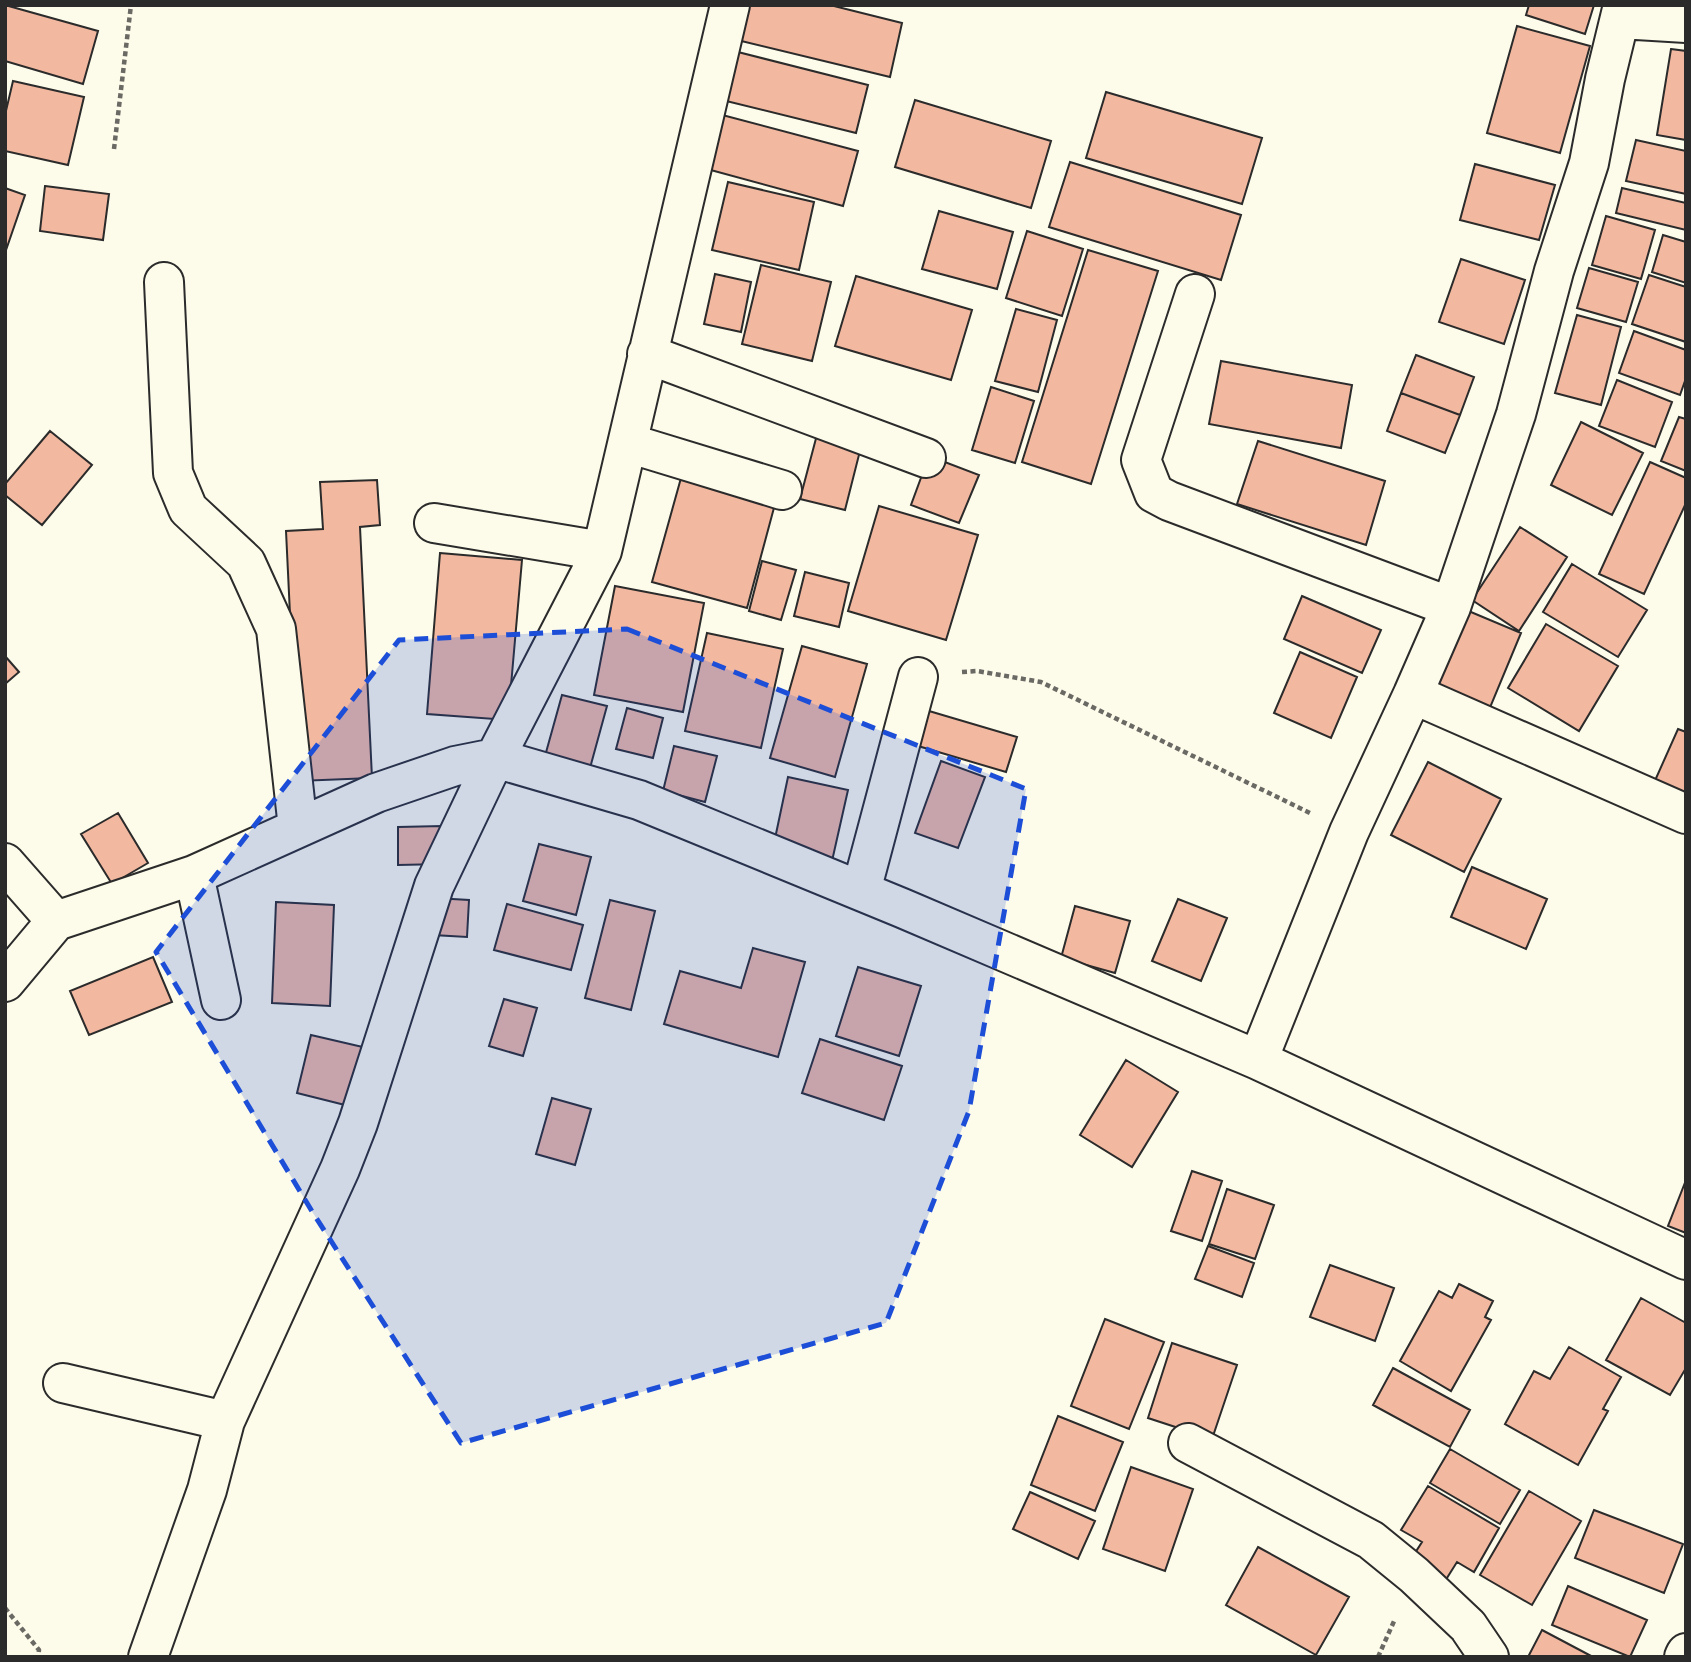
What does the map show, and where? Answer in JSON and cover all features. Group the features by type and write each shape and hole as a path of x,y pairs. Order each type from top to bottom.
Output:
{"street":[{"path":"148,1657 207,1490 225,1421 340,1169 358,1123 434,886 495,758 602,551 730,5"},
{"path":"1258,1060 1349,832 1451,607 1516,414 1554,271 1589,163 1622,12 1686,23"},
{"path":"164,282 173,473 188,509 246,563 276,629 298,828"},
{"path":"1195,294 1141,460 1154,493 1451,607"},
{"path":"648,354 745,388 926,458"},
{"path":"628,443 782,491"},
{"path":"434,523 602,551"},
{"path":"861,891 918,677"},
{"path":"1413,694 1686,814"},
{"path":"5,982 56,921 194,875 376,793 455,766 495,758 639,800 861,891 1258,1060 1686,1260"},
{"path":"5,863 56,921"},
{"path":"194,875 221,1000"},
{"path":"63,1383 225,1421"},
{"path":"1188,1443 1371,1540 1414,1575 1468,1626 1489,1657"}],"path":[{"path":"114,149 131,5"},
{"path":"918,677 977,671 1041,682 1349,832"},
{"path":"5,1608 38,1650 37,1657"}],"highlighted area":[{"path":"627,629 1026,789 969,1111 886,1323 461,1443 313,1213 156,952 399,640"}],"building":[{"path":"5,5 98,31 83,84 5,61"},
{"path":"741,5 830,5 902,23 890,77 733,39"},
{"path":"1529,5 1594,5 1585,34 1526,15"},
{"path":"1517,26 1590,46 1560,153 1487,133"},
{"path":"1671,49 1686,51 1686,140 1657,135"},
{"path":"730,50 868,85 856,133 718,99"},
{"path":"13,81 84,97 68,165 5,151 5,115"},
{"path":"1106,92 1262,138 1242,204 1086,158"},
{"path":"915,100 1051,141 1031,208 895,167"},
{"path":"711,112 858,151 843,206 696,166"},
{"path":"1636,140 1686,151 1686,194 1626,181"},
{"path":"1070,162 1241,215 1221,280 1049,227"},
{"path":"1475,164 1555,185 1539,240 1460,220"},
{"path":"728,182 814,202 799,270 712,250"},
{"path":"45,186 109,194 103,240 40,231"},
{"path":"5,188 25,195 5,253"},
{"path":"1622,188 1686,203 1686,230 1616,213"},
{"path":"939,211 1013,232 997,289 922,269"},
{"path":"1606,216 1655,230 1641,279 1592,265"},
{"path":"1027,231 1083,249 1062,316 1006,298"},
{"path":"1663,235 1686,242 1686,283 1652,272"},
{"path":"1088,250 1158,271 1091,484 1022,462"},
{"path":"1461,259 1525,280 1504,344 1439,322"},
{"path":"761,265 831,282 812,361 742,344"},
{"path":"1589,268 1638,282 1626,322 1577,308"},
{"path":"715,274 751,282 741,332 704,324"},
{"path":"1649,275 1686,287 1686,342 1632,324"},
{"path":"856,276 972,310 951,380 835,346"},
{"path":"1016,309 1057,320 1038,392 995,381"},
{"path":"1577,315 1621,327 1601,405 1555,393"},
{"path":"1634,331 1686,350 1686,378 1680,395 1619,373"},
{"path":"1416,355 1474,377 1460,415 1401,393"},
{"path":"1221,361 1352,385 1341,448 1209,424"},
{"path":"1617,380 1672,402 1655,447 1599,426"},
{"path":"991,387 1034,401 1015,463 972,450"},
{"path":"1401,393 1460,415 1445,453 1387,431"},
{"path":"1679,417 1686,419 1686,471 1661,461"},
{"path":"1581,422 1643,453 1612,515 1551,485"},
{"path":"819,427 863,439 845,510 800,499"},
{"path":"50,431 92,465 42,525 5,495 5,484"},
{"path":"1258,441 1385,481 1366,545 1237,504"},
{"path":"929,456 979,475 959,523 911,505"},
{"path":"1650,462 1686,478 1686,503 1644,594 1599,574"},
{"path":"681,478 775,504 747,608 652,582"},
{"path":"377,480 380,525 360,527 372,778 298,781 286,531 323,529 320,482"},
{"path":"879,506 978,535 946,640 848,611"},
{"path":"1520,527 1567,557 1519,631 1472,600"},
{"path":"440,553 522,560 508,720 427,714"},
{"path":"762,561 796,570 781,620 749,611"},
{"path":"1572,564 1647,610 1618,657 1543,612"},
{"path":"805,572 849,583 839,627 794,616"},
{"path":"615,586 704,603 683,712 594,695"},
{"path":"1302,596 1381,630 1362,673 1284,639"},
{"path":"1459,607 1521,633 1489,710 1427,683"},
{"path":"1546,624 1618,666 1579,731 1508,688"},
{"path":"707,633 783,649 761,748 685,731"},
{"path":"802,646 867,664 835,777 770,758"},
{"path":"1300,652 1357,677 1331,738 1274,713"},
{"path":"5,656 19,672 5,684"},
{"path":"562,695 607,706 590,768 545,756"},
{"path":"627,708 663,718 653,758 616,749"},
{"path":"929,711 1017,737 1006,772 918,746"},
{"path":"1678,729 1686,732 1686,810 1649,794"},
{"path":"674,746 717,756 705,802 663,791"},
{"path":"941,761 985,777 958,848 915,833"},
{"path":"1428,762 1501,799 1464,872 1391,835"},
{"path":"788,777 848,790 832,861 773,848"},
{"path":"118,813 148,863 112,884 81,834"},
{"path":"442,826 443,864 398,865 398,827"},
{"path":"539,844 591,857 576,915 523,901"},
{"path":"1472,867 1547,899 1526,949 1451,917"},
{"path":"435,898 469,900 467,937 433,935"},
{"path":"1178,899 1227,918 1201,981 1152,961"},
{"path":"610,900 655,911 631,1010 585,998"},
{"path":"276,902 334,905 330,1006 272,1003"},
{"path":"507,904 583,925 571,970 494,950"},
{"path":"1075,906 1130,921 1115,973 1061,958"},
{"path":"753,948 805,962 778,1057 664,1024 680,971 741,988"},
{"path":"153,957 172,1002 89,1035 70,991"},
{"path":"858,967 921,986 899,1056 836,1036"},
{"path":"504,999 537,1008 523,1056 489,1046"},
{"path":"311,1035 367,1048 353,1107 297,1093"},
{"path":"820,1039 902,1066 884,1120 802,1093"},
{"path":"1126,1060 1178,1092 1132,1167 1080,1135"},
{"path":"552,1098 591,1109 575,1165 536,1154"},
{"path":"1192,1171 1222,1181 1202,1241 1171,1231"},
{"path":"1686,1180 1686,1233 1668,1226"},
{"path":"1227,1189 1274,1205 1255,1259 1209,1244"},
{"path":"1208,1246 1254,1263 1242,1297 1195,1279"},
{"path":"1330,1265 1394,1288 1375,1341 1310,1317"},
{"path":"1459,1284 1493,1301 1485,1317 1491,1320 1451,1391 1400,1361 1439,1291 1452,1298"},
{"path":"1641,1298 1686,1323 1686,1368 1670,1395 1606,1360"},
{"path":"1105,1319 1164,1342 1129,1429 1071,1406"},
{"path":"1172,1343 1237,1365 1212,1439 1148,1418"},
{"path":"1569,1347 1621,1377 1603,1409 1608,1411 1578,1465 1505,1424 1534,1371 1550,1379"},
{"path":"1393,1368 1470,1410 1450,1447 1373,1405"},
{"path":"1058,1416 1123,1442 1095,1511 1031,1485"},
{"path":"1450,1449 1520,1490 1500,1524 1430,1483"},
{"path":"1131,1467 1193,1489 1165,1571 1103,1549"},
{"path":"1428,1486 1499,1528 1474,1572 1457,1562 1440,1589 1406,1567 1422,1542 1401,1530"},
{"path":"1529,1491 1581,1521 1532,1605 1480,1575"},
{"path":"1030,1492 1095,1521 1078,1559 1013,1529"},
{"path":"1594,1510 1683,1544 1664,1593 1575,1558"},
{"path":"1258,1547 1349,1597 1316,1655 1226,1605"},
{"path":"1568,1586 1647,1620 1630,1657 1552,1625"},
{"path":"1542,1630 1593,1657 1528,1657"}]}
